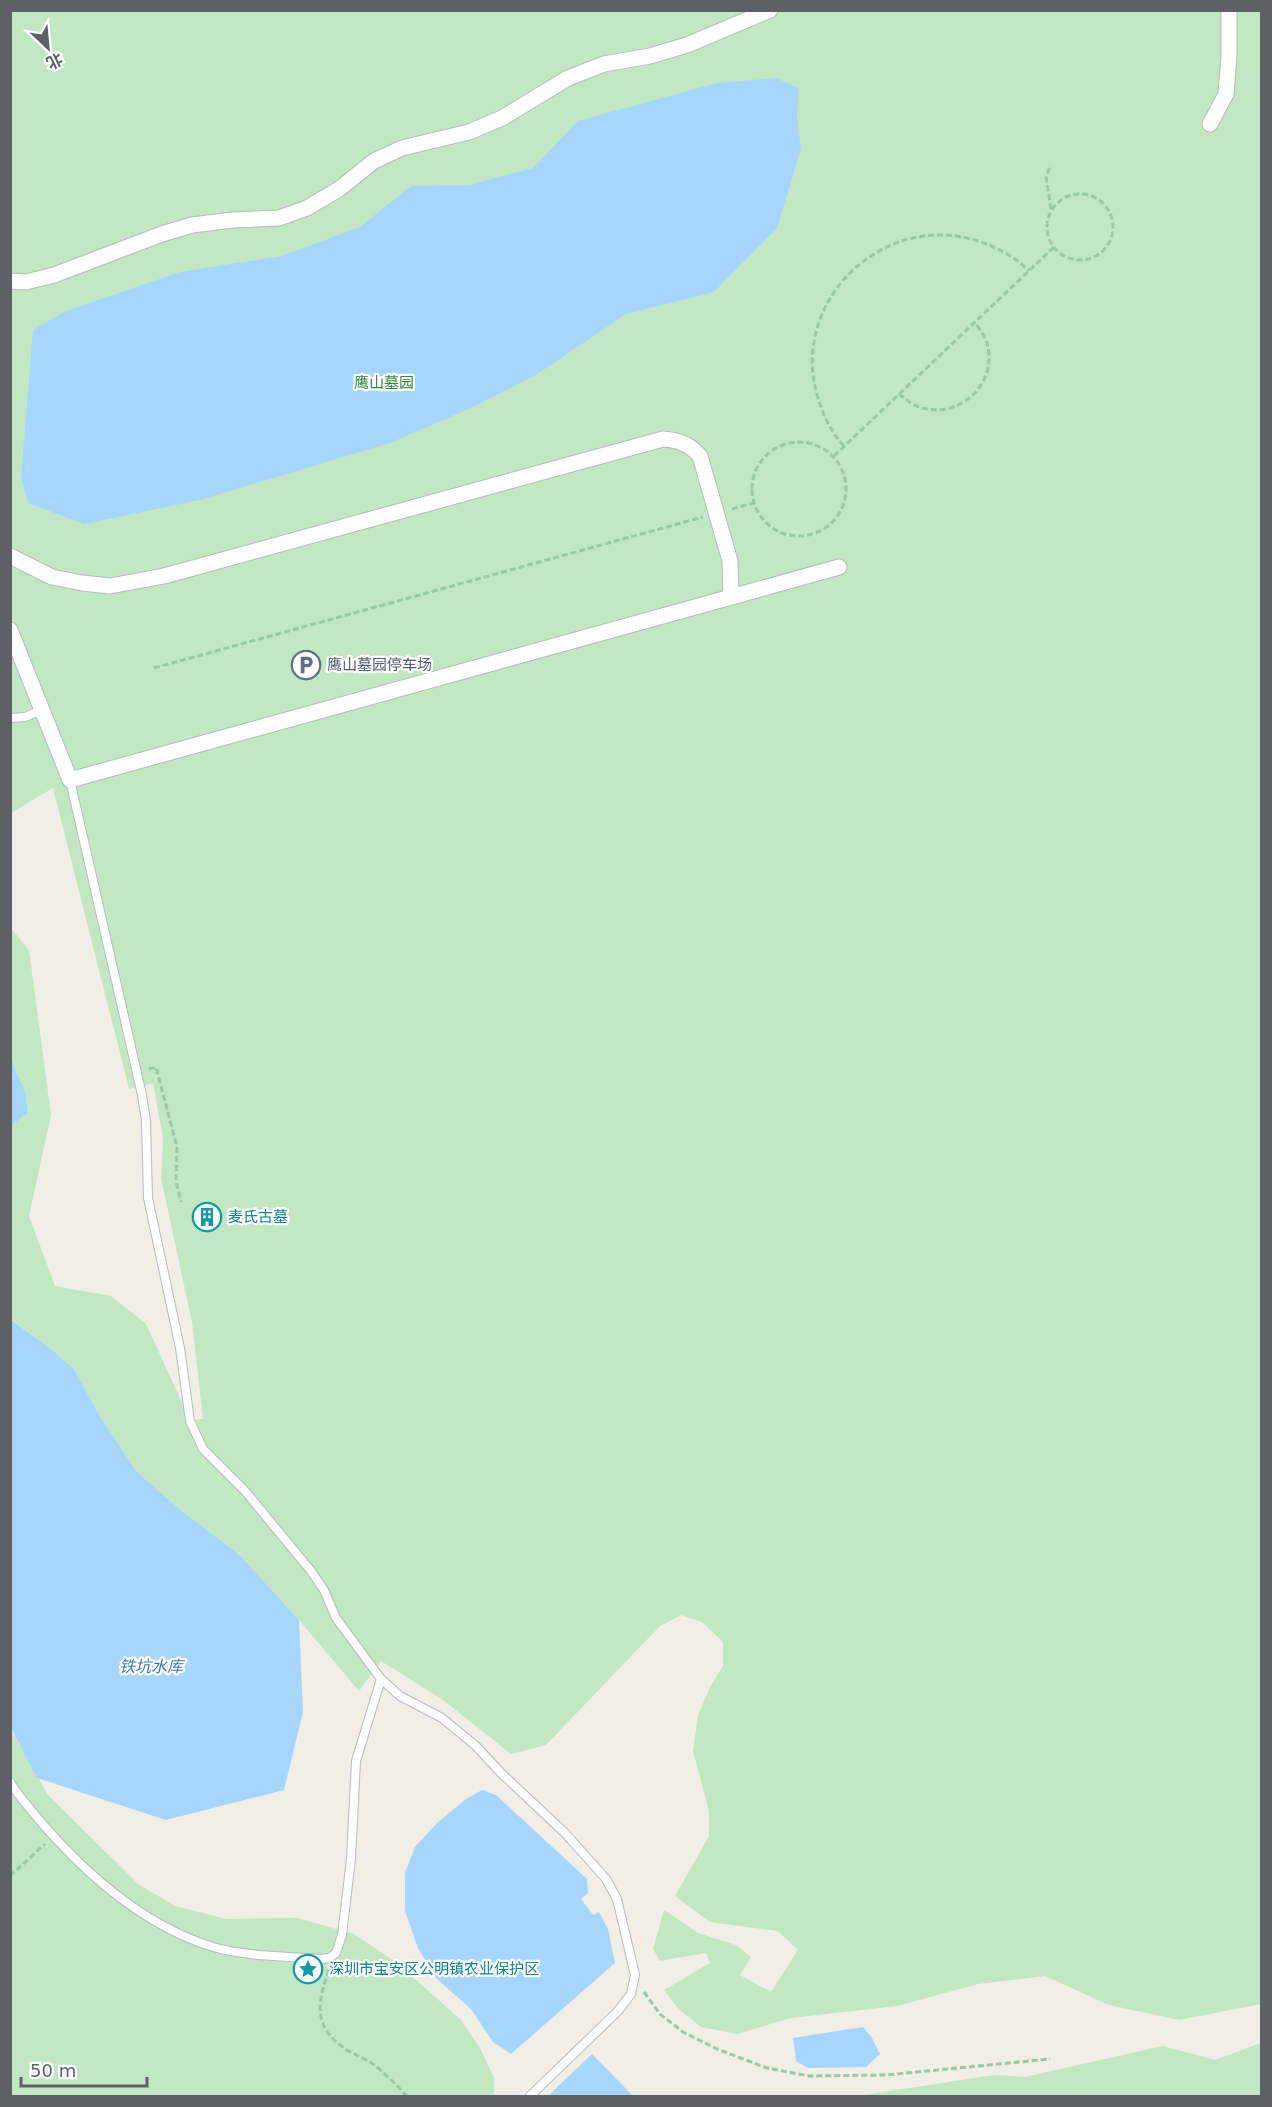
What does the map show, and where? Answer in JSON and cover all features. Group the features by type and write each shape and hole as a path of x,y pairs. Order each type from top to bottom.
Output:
{"street":[{"path":"10,281 26,282 54,274 192,225 279,218 307,208 339,189 374,161 402,148 469,132 502,118 568,78 595,67 650,57 687,45 770,10"},
{"path":"1210,124 1226,94 1229,10"},
{"path":"10,556 52,578 110,586 164,576 663,439 678,440 691,447 700,456 730,561 731,597"},
{"path":"10,630 70,780 839,567"}],"lane":[{"path":"10,718 25,717 42,710"},
{"path":"70,780 142,1095 146,1121 148,1198 180,1348 190,1421 203,1449 245,1491 311,1571 324,1590 336,1618 381,1679 400,1696 441,1718 476,1746 565,1833 606,1879 617,1899 635,1975 632,1994 530,2097"},
{"path":"10,1782 52,1836 122,1900 158,1923 215,1948 262,1955 322,1959 336,1953 342,1935 351,1859 356,1761 381,1679"}],"path":[{"path":"1051,165 1046,176 1051,211 1047,225 1048,236 1054,247 1069,259 1080,261 1101,254 1108,246 1113,235 1114,224 1105,204 1096,197 1074,194 1064,198 1051,211"},
{"path":"844,446 823,414 814,385 812,354 818,323 831,295 850,271 875,252 904,240 934,234 966,237 995,247 1029,271"},
{"path":"834,456 1054,247"},
{"path":"899,394 911,404 934,410 958,406 972,397 982,384 988,369 989,353 985,337 975,323"},
{"path":"806,442 821,447 834,456 843,469 847,484 846,499 841,514 830,526 817,534 801,537 786,535 771,528 760,517 753,503 752,488 755,472 763,459 775,448 790,443 806,442"},
{"path":"154,668 753,503"},
{"path":"156,1067 177,1147 177,1181 181,1202"},
{"path":"10,1876 44,1844"},
{"path":"336,1953 318,2008 323,2024 330,2036 344,2048 371,2062 407,2097"},
{"path":"635,1975 660,2014 683,2032 717,2049 767,2068 810,2076 886,2075 1050,2059"}],"green space":[{"name":"鹰山墓园","path":"11,11 1261,11 1261,2004 1179,2020 1109,2005 1045,1976 978,1984 897,2006 791,2018 737,2034 701,2027 678,2008 664,1990 710,1963 706,1953 660,1961 653,1949 664,1910 698,1933 736,1945 751,1957 740,1975 771,1992 798,1950 778,1931 710,1922 675,1896 709,1836 709,1811 693,1751 698,1715 710,1687 723,1666 723,1642 702,1622 681,1615 660,1626 546,1745 511,1754 443,1700 381,1661 359,1691 240,1555 183,1512 136,1471 101,1418 74,1369 11,1319 11,1126 28,1113 25,1090 15,1070 11,1055 10,927 29,950 51,1115 29,1216 55,1286 111,1296 146,1324 190,1420 203,1419 192,1322 161,1178 163,1138 153,1083 129,1089 53,788 11,813"},
{"path":"10,1728 48,1795 138,1884 175,1906 226,1919 297,1918 354,1934 397,1963 461,2020 481,2050 494,2078 494,2096 11,2096"},
{"path":"1261,2043 1261,2096 857,2096 994,2075 1025,2077 1163,2046 1215,2060"}],"water":[{"path":"777,78 799,89 797,118 801,149 777,228 714,292 626,314 536,375 473,407 390,443 200,500 84,524 28,503 21,478 33,330 66,311 180,272 282,256 360,227 411,186 469,185 533,168 578,121 717,83"},
{"path":"11,1055 15,1070 25,1090 28,1113 11,1126"},
{"name":"铁坑水库","path":"10,1319 74,1369 101,1418 136,1471 183,1512 240,1555 299,1620 303,1712 284,1790 166,1820 37,1778 11,1728"},
{"path":"482,1790 496,1795 587,1879 588,1893 581,1899 593,1915 599,1912 608,1929 615,1963 511,2054 493,2042 471,2009 437,1979 418,1948 405,1911 405,1873 415,1847 436,1824 466,1799"},
{"path":"863,2027 880,2054 866,2067 808,2068 796,2061 793,2038"},
{"path":"592,2054 633,2096 549,2096 551,2093"}],"building":[{"path":"219,1209 222,1221 206,1225 203,1212"}],"place":[{"name":"鹰山墓园停车场","path":"306,665"},
{"name":"麦氏古墓","path":"207,1217"},
{"name":"深圳市宝安区公明镇农业保护区","path":"308,1969"}]}
